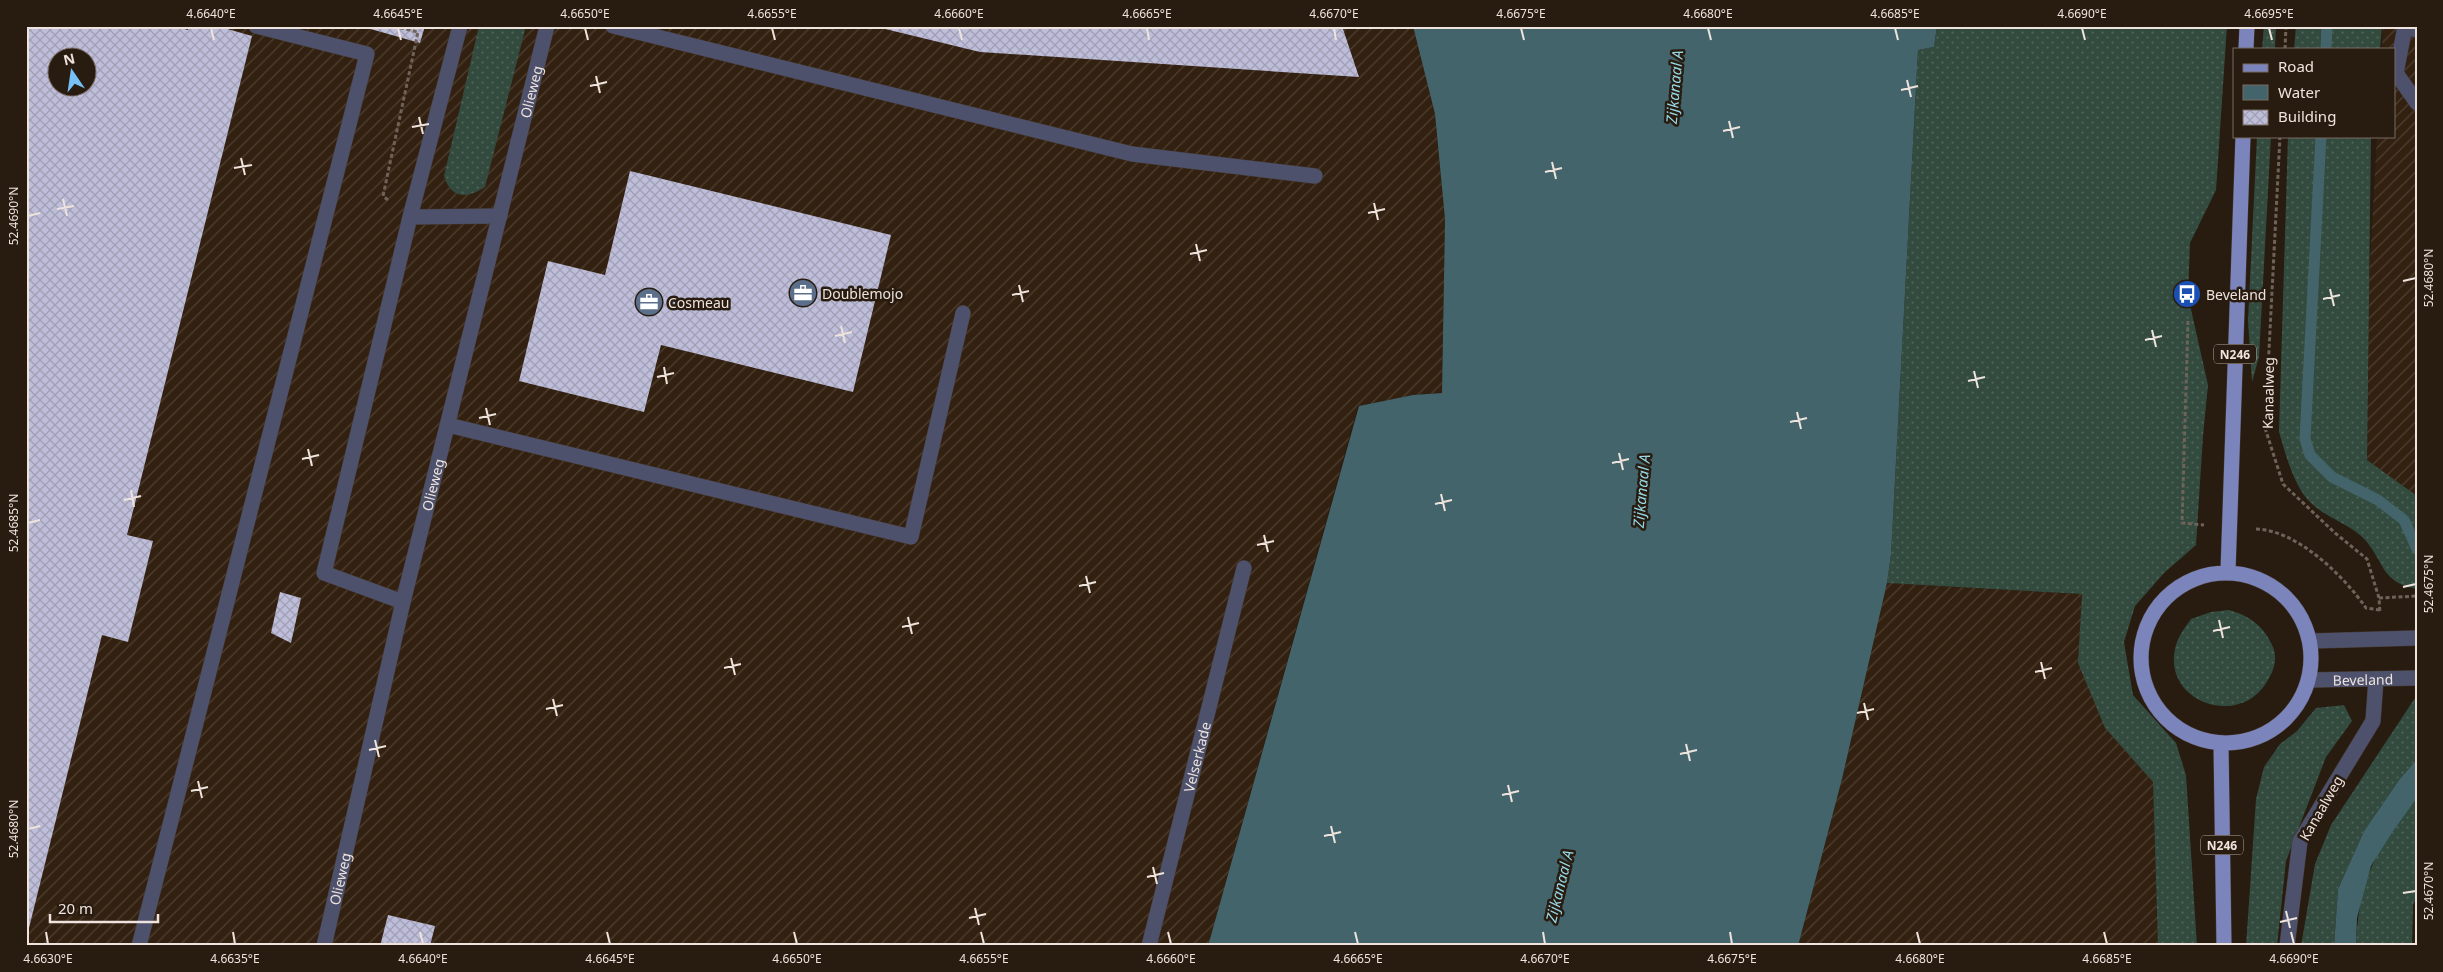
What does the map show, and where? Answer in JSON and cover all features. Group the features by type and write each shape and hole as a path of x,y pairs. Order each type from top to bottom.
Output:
{"main road":[{"path":"2246,48 2247,26"},
{"name":"N246","path":"2228,571 2243,138"},
{"path":"2228,571 2256,577 2282,591 2301,614 2311,641 2312,661 2310,680 2297,706 2277,728 2250,741 2221,744 2179,731 2149,698 2139,655 2152,612 2184,582 2228,571"},
{"name":"N246","path":"2221,744 2224,946"}],"street":[{"path":"139,946 367,54 256,26"},
{"path":"403,602 324,573 410,217 460,26"},
{"name":"Olieweg","path":"324,946 403,602 548,26"},
{"path":"613,26 1132,154 1314,176"},
{"path":"2417,30 2405,27 2396,73 2417,103"},
{"path":"410,217 500,216"},
{"path":"448,425 911,537 963,313"},
{"name":"Velserkade","path":"1149,946 1244,568"},
{"path":"2311,641 2417,638"},
{"name":"Beveland","path":"2310,680 2417,678"},
{"name":"Kanaalweg","path":"2287,946 2300,841 2373,721 2376,679"}],"path":[{"path":"394,26 418,32 383,196 410,217"},
{"path":"2285,48 2286,26"},
{"name":"Kanaalweg","path":"2280,138 2264,428 2283,484 2335,533 2367,558 2379,598 2380,638"},
{"path":"2379,598 2417,596"}],"shaded area":[{"path":"26,26 1413,26 1435,114 1445,219 1442,393 1413,395 1358,406 1208,946 26,946"},
{"path":"2383,26 2417,26 2417,506 2359,461 2377,138 2396,138 2396,48 2382,48"},
{"path":"1887,583 2082,594 2079,663 2105,728 2153,782 2158,946 1798,946 1842,779"}],"green space":[{"path":"479,26 526,26 485,187 472,194 460,195 451,189 444,176"},
{"path":"1937,26 2227,26 2216,190 2190,243 2188,296 2208,385 2196,545 2164,573 2135,606 2124,642 2133,695 2176,743 2186,775 2197,946 2158,946 2153,782 2105,728 2078,663 2082,594 1887,583 1891,555 1918,50 1934,47"},
{"path":"2264,26 2276,26 2275,48 2262,48"},
{"path":"2296,26 2382,26 2380,48 2294,48"},
{"path":"2257,138 2271,138 2259,357 2252,382 2248,321"},
{"path":"2288,138 2371,138 2367,460 2417,496 2417,589 2405,586 2390,577 2361,535 2325,514 2312,504 2295,480 2279,432"},
{"path":"2229,610 2243,615 2261,628 2273,647 2275,658 2272,673 2258,693 2242,703 2224,706 2206,703 2190,694 2179,681 2174,663 2177,642 2191,619 2211,612"},
{"path":"2415,698 2417,698 2417,759 2399,780 2364,831 2338,889 2334,946 2301,946 2315,864 2331,825"},
{"path":"2344,705 2352,721 2326,757 2286,861 2277,946 2246,946 2256,799 2264,767 2280,744 2297,731 2316,708"},
{"path":"2417,798 2417,896 2413,905 2412,946 2356,946 2360,905 2372,866 2387,839"}],"water":[{"name":"Zijkanaal A","path":"1413,26 1937,26 1934,47 1918,50 1891,555 1887,583 1842,779 1798,946 1208,946 1359,406 1413,395 1442,393 1445,219 1435,114"},
{"path":"2417,759 2417,798 2371,866 2357,918 2356,946 2334,946 2338,889 2364,831 2399,780"}],"building":[{"path":"26,26 174,26 188,30 189,26 217,26 252,36 127,535 153,541 128,642 102,635 27,936"},
{"path":"360,26 425,26 420,43"},
{"path":"1342,26 1359,77 980,52 877,27"},
{"path":"630,171 891,235 853,392 661,345 644,412 519,381 548,261 605,275"},
{"path":"280,592 301,598 291,643 271,633"},
{"path":"388,915 435,926 430,946 380,946"}],"waterway":[{"path":"2326,48 2327,26"},
{"path":"2321,138 2305,439 2310,455 2332,477 2378,500 2404,520 2417,549"}],"place":[{"name":"Doublemojo","path":"803,293"},
{"name":"Beveland","path":"2187,294"},
{"name":"Cosmeau","path":"649,302"}]}
